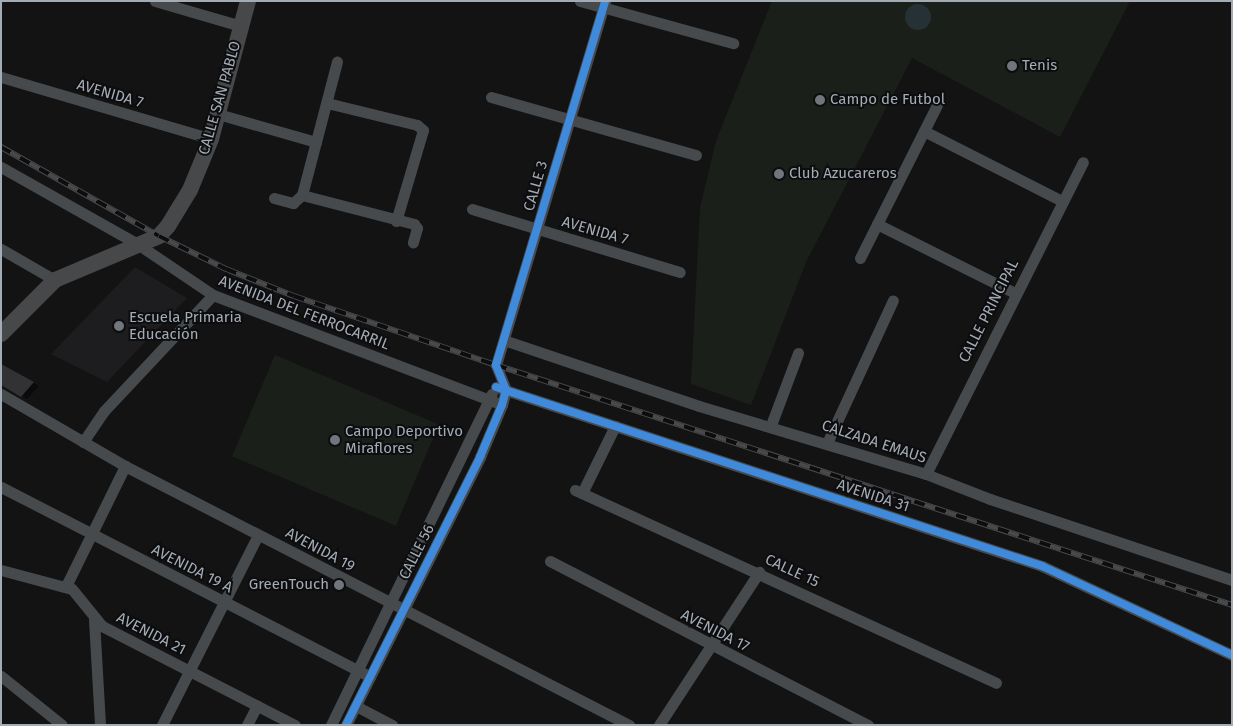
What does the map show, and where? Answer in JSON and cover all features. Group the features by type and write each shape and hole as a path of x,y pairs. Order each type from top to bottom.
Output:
{"street":[{"path":"155,1 241,26"},
{"name":"CALLE SAN PABLO","path":"1,334 56,280 136,243 158,236 168,226 190,190 211,139 248,1"},
{"path":"580,1 604,5 733,43"},
{"name":"CALLE 3","path":"501,385 496,365 604,5"},
{"path":"274,198 293,203 302,195 337,62"},
{"name":"AVENIDA 7","path":"1,77 211,139"},
{"path":"491,97 696,155"},
{"path":"326,102 416,125 424,130 396,221"},
{"path":"860,258 937,105"},
{"path":"218,114 316,142"},
{"path":"924,130 1062,201"},
{"name":"CALLE PRINCIPAL","path":"926,474 1014,293 1083,162"},
{"name":"AVENIDA DEL FERROCARRIL","path":"1,167 136,243 213,295 502,405"},
{"path":"302,195 396,221 414,224 417,232 413,242"},
{"name":"AVENIDA 7","path":"472,209 680,272"},
{"path":"877,224 1014,293"},
{"path":"1,249 56,280"},
{"path":"83,442 104,411 213,295"},
{"path":"827,443 893,300"},
{"name":"CALZADA EMAUS","path":"504,340 699,406 771,425 926,474 990,499 1232,580"},
{"path":"771,425 798,352"},
{"name":"CALLE 56","path":"331,725 489,400 501,385"},
{"name":"CALLE 56","path":"346,725 502,405 501,385"},
{"name":"AVENIDA 31","path":"501,385 615,426 1042,566 1232,655"},
{"name":"AVENIDA 19","path":"1,394 125,466 403,611 629,725"},
{"name":"CALLE 15","path":"615,426 579,491 759,572 996,683"},
{"path":"1,570 66,586 125,466"},
{"name":"AVENIDA 19 A","path":"1,487 370,677"},
{"path":"162,725 191,671 258,535"},
{"name":"AVENIDA 17","path":"550,561 711,646 868,725"},
{"path":"659,725 759,572"},
{"name":"AVENIDA 21","path":"66,586 79,596 94,620 295,725"},
{"path":"94,620 100,725"},
{"path":"1,676 62,725"},
{"path":"247,725 257,705"},
{"path":"356,706 392,725"}],"shaded area":[{"name":"Club Azucareros","path":"772,1 1130,1 1060,137 912,58 806,262 751,405 691,384 700,208 716,141"},
{"path":"918,4 927,8 931,17 927,26 918,30 909,26 905,17 909,8"},
{"name":"Escuela Primaria Educación","path":"135,267 187,298 107,382 51,354"},
{"name":"Campo Deportivo Miraflores","path":"275,355 439,425 396,526 232,456"}],"building":[{"path":"1,364 34,382 21,397 1,385"}],"railway":[{"path":"1,147 159,236 226,269 294,296 496,365 1232,605"}],"cycle path":[{"path":"346,725 480,457 502,405 506,390 496,365 605,1"},
{"path":"496,387 1042,566 1232,655"}],"place":[{"name":"Tenis","path":"1012,66"},
{"name":"Campo de Futbol","path":"820,100"},
{"name":"Club Azucareros","path":"779,174"},
{"name":"Escuela Primaria Educación","path":"119,326"},
{"name":"Campo Deportivo Miraflores","path":"335,440"},
{"name":"GreenTouch","path":"339,585"}]}
